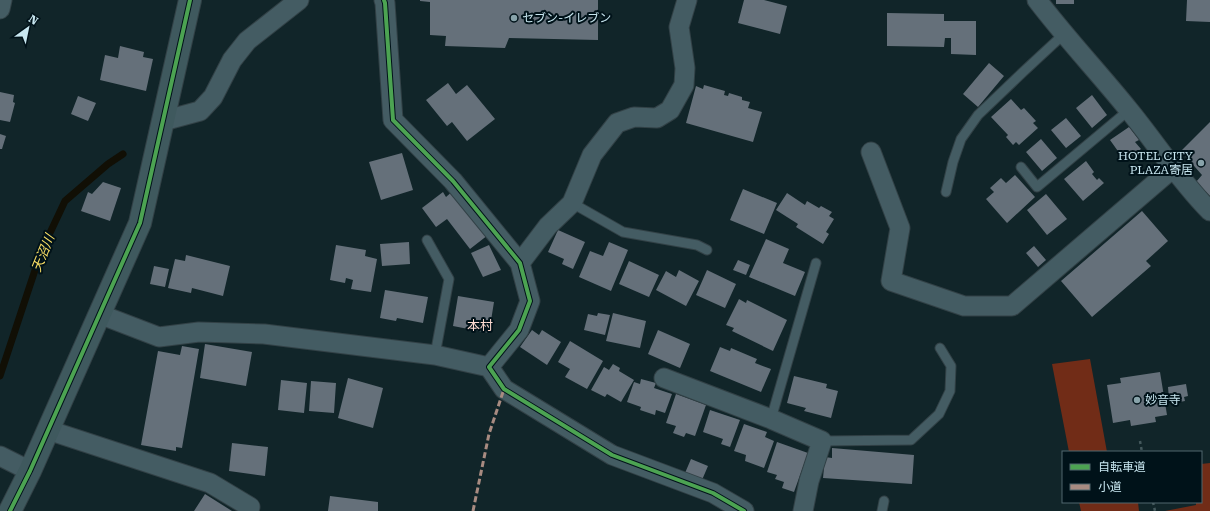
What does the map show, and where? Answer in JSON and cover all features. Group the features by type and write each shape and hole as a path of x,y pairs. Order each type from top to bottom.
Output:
{"street":[{"path":"0,9 2,0"},
{"path":"10,511 30,471 140,223 190,0"},
{"path":"163,120 200,111 213,97 232,60 247,41 299,0"},
{"path":"384,0 393,120 453,182 520,263 530,302 519,330 489,366"},
{"path":"520,263 548,226 572,203 592,155 617,123 634,117 657,118 670,110 684,85 685,68 679,27 686,0"},
{"path":"1037,0 1128,110 1173,168 1210,211"},
{"path":"871,152 900,228 891,281 964,306 1012,306 1173,168"},
{"path":"99,314 160,338 199,332 264,334 435,355 489,366 504,389 612,455 713,493 744,511"},
{"path":"664,378 771,419 822,441 809,481 802,511"},
{"path":"48,430 210,483 250,507 249,511"},
{"path":"0,456 30,471"}],"lane":[{"path":"946,192 953,162 961,139 978,115 1064,34"},
{"path":"1021,167 1037,187 1128,110"},
{"path":"572,203 624,232 697,245 707,250"},
{"path":"427,240 449,279 435,355"},
{"path":"771,419 816,263"},
{"path":"822,441 911,440 939,414 950,391 951,366 940,348"},
{"path":"882,511 884,501"}],"path":[{"path":"1140,441 1142,451"}],"shaded area":[{"path":"1090,359 1107,451 1069,451 1052,364"},
{"path":"1210,463 1210,511 1165,511 1196,505 1196,503 1202,503 1202,464"},
{"path":"1079,503 1138,503 1139,511 1081,511"}],"building":[{"name":"セブン-イレブン","path":"420,0 598,0 598,40 509,38 505,48 445,46 446,36 430,35 430,2"},
{"path":"744,0 764,0 787,6 780,34 738,23"},
{"path":"1056,0 1074,0 1074,4 1056,4"},
{"path":"1187,0 1210,0 1210,22 1186,21"},
{"path":"887,13 944,14 944,21 976,21 976,55 951,54 951,38 945,38 944,47 887,46"},
{"path":"120,46 144,52 143,57 153,59 146,91 100,80 105,55 118,58"},
{"path":"989,63 1004,76 978,107 963,94"},
{"path":"448,83 456,94 467,85 495,119 467,141 452,122 447,126 426,100"},
{"path":"704,85 725,91 724,95 728,96 729,93 742,97 742,100 750,102 748,108 762,112 753,142 686,123 696,86 703,89"},
{"path":"0,92 14,95 13,102 15,103 10,122 0,120"},
{"path":"1092,95 1107,115 1092,128 1076,108"},
{"path":"78,96 96,103 88,121 71,114"},
{"path":"1011,99 1021,110 1024,108 1036,121 1033,123 1038,128 1019,145 1016,142 1013,145 1006,137 1008,135 991,117"},
{"path":"1066,118 1081,136 1066,148 1051,130"},
{"name":"HOTEL CITY PLAZA寄居","path":"1210,122 1210,196 1196,182 1202,175 1181,151"},
{"path":"1129,127 1139,140 1135,142 1141,149 1125,161 1110,140"},
{"path":"0,134 6,136 2,149 0,149"},
{"path":"1041,139 1057,158 1042,171 1026,152"},
{"path":"402,153 413,190 381,200 369,162"},
{"path":"1086,161 1094,172 1092,174 1097,180 1099,178 1104,183 1083,201 1064,179"},
{"path":"1015,175 1035,197 1007,223 986,199 994,192 990,188 1001,178 1006,183"},
{"path":"103,182 121,188 110,221 81,211 88,192 92,194"},
{"path":"743,189 777,203 764,234 730,220"},
{"path":"454,190 488,235 470,249 447,219 436,227 422,208 443,192 446,197"},
{"path":"787,193 805,205 807,201 819,208 821,206 832,212 829,216 834,219 826,232 829,234 823,244 796,227 798,224 776,210"},
{"path":"1046,194 1067,219 1047,235 1027,210"},
{"path":"1142,211 1168,241 1146,261 1151,266 1092,317 1061,281"},
{"path":"558,230 585,242 573,269 562,264 564,259 548,252"},
{"path":"766,239 789,249 783,263 805,272 795,296 749,277"},
{"path":"409,242 410,264 382,266 380,244"},
{"path":"609,242 628,250 611,291 579,277 590,251 603,256"},
{"path":"336,245 366,250 365,256 377,259 371,292 351,289 353,280 346,278 345,283 330,280"},
{"path":"489,245 501,270 483,277 471,253"},
{"path":"1034,246 1046,260 1038,267 1026,253"},
{"path":"186,255 230,266 223,296 192,288 191,293 168,288 175,259 185,261"},
{"path":"738,260 750,265 746,275 733,270"},
{"path":"629,261 659,275 649,297 619,284"},
{"path":"154,266 169,269 165,287 150,284"},
{"path":"679,270 699,281 686,306 656,290 666,271 676,277"},
{"path":"707,270 736,284 725,308 696,295"},
{"path":"385,290 428,297 423,323 397,318 396,321 380,318"},
{"path":"458,296 494,302 489,333 453,326"},
{"path":"739,299 746,303 747,300 787,320 773,351 732,331 734,328 726,325"},
{"path":"598,313 610,315 605,335 584,330 588,314 597,316"},
{"path":"613,313 646,321 640,348 606,341"},
{"path":"532,330 539,335 542,330 561,342 547,365 520,347"},
{"path":"658,330 690,344 680,368 648,354"},
{"path":"570,341 603,361 587,389 565,377 570,369 558,362"},
{"path":"205,344 252,352 246,386 200,378"},
{"path":"182,346 199,349 182,448 176,447 176,451 141,445 158,351 180,355"},
{"path":"720,347 730,351 731,348 757,359 755,363 771,369 761,392 710,371"},
{"path":"613,364 620,368 619,371 634,380 621,402 607,394 605,397 591,390 604,367 609,370"},
{"name":"妙音寺","path":"1160,372 1167,415 1155,417 1156,422 1131,426 1130,420 1113,423 1107,385 1121,383 1120,378"},
{"path":"794,376 827,384 826,388 838,391 831,418 804,411 806,408 787,403"},
{"path":"348,378 383,388 373,428 338,418"},
{"path":"641,379 656,383 654,388 672,394 665,413 656,410 655,415 640,410 641,407 627,402 634,382 640,384"},
{"path":"281,380 307,383 304,413 278,410"},
{"path":"311,381 336,383 334,413 309,411"},
{"path":"1186,384 1188,396 1184,397 1185,401 1174,403 1173,399 1169,399 1168,387"},
{"path":"676,394 706,405 695,436 686,433 684,437 673,433 676,426 666,423"},
{"path":"710,410 740,420 730,447 721,444 723,439 703,432"},
{"path":"744,424 767,432 765,437 774,441 764,468 745,461 746,455 734,451"},
{"path":"777,442 808,453 794,492 782,488 784,482 775,479 777,475 767,472"},
{"path":"232,443 268,447 265,476 229,471"},
{"path":"832,448 914,455 912,484 823,478 825,457 832,458"},
{"path":"691,459 708,466 702,480 685,473"},
{"path":"205,494 232,511 194,511"},
{"path":"330,496 378,502 378,511 328,511"}],"waterway":[{"name":"天沼川","path":"0,376 41,252 65,201 108,164 123,154"}],"marked path":[{"path":"473,511 489,434 504,389"}],"cycle path":[{"path":"10,511 30,471 140,223 190,0"},
{"path":"384,0 393,120 453,181 520,263 530,301 519,330 489,367 504,389 612,455 713,493 744,511"}],"place":[{"name":"セブン-イレブン","path":"514,18"},
{"name":"HOTEL CITY PLAZA寄居","path":"1201,163"},
{"name":"妙音寺","path":"1137,400"}],"district":[{"name":"本村","path":"480,325"}]}
